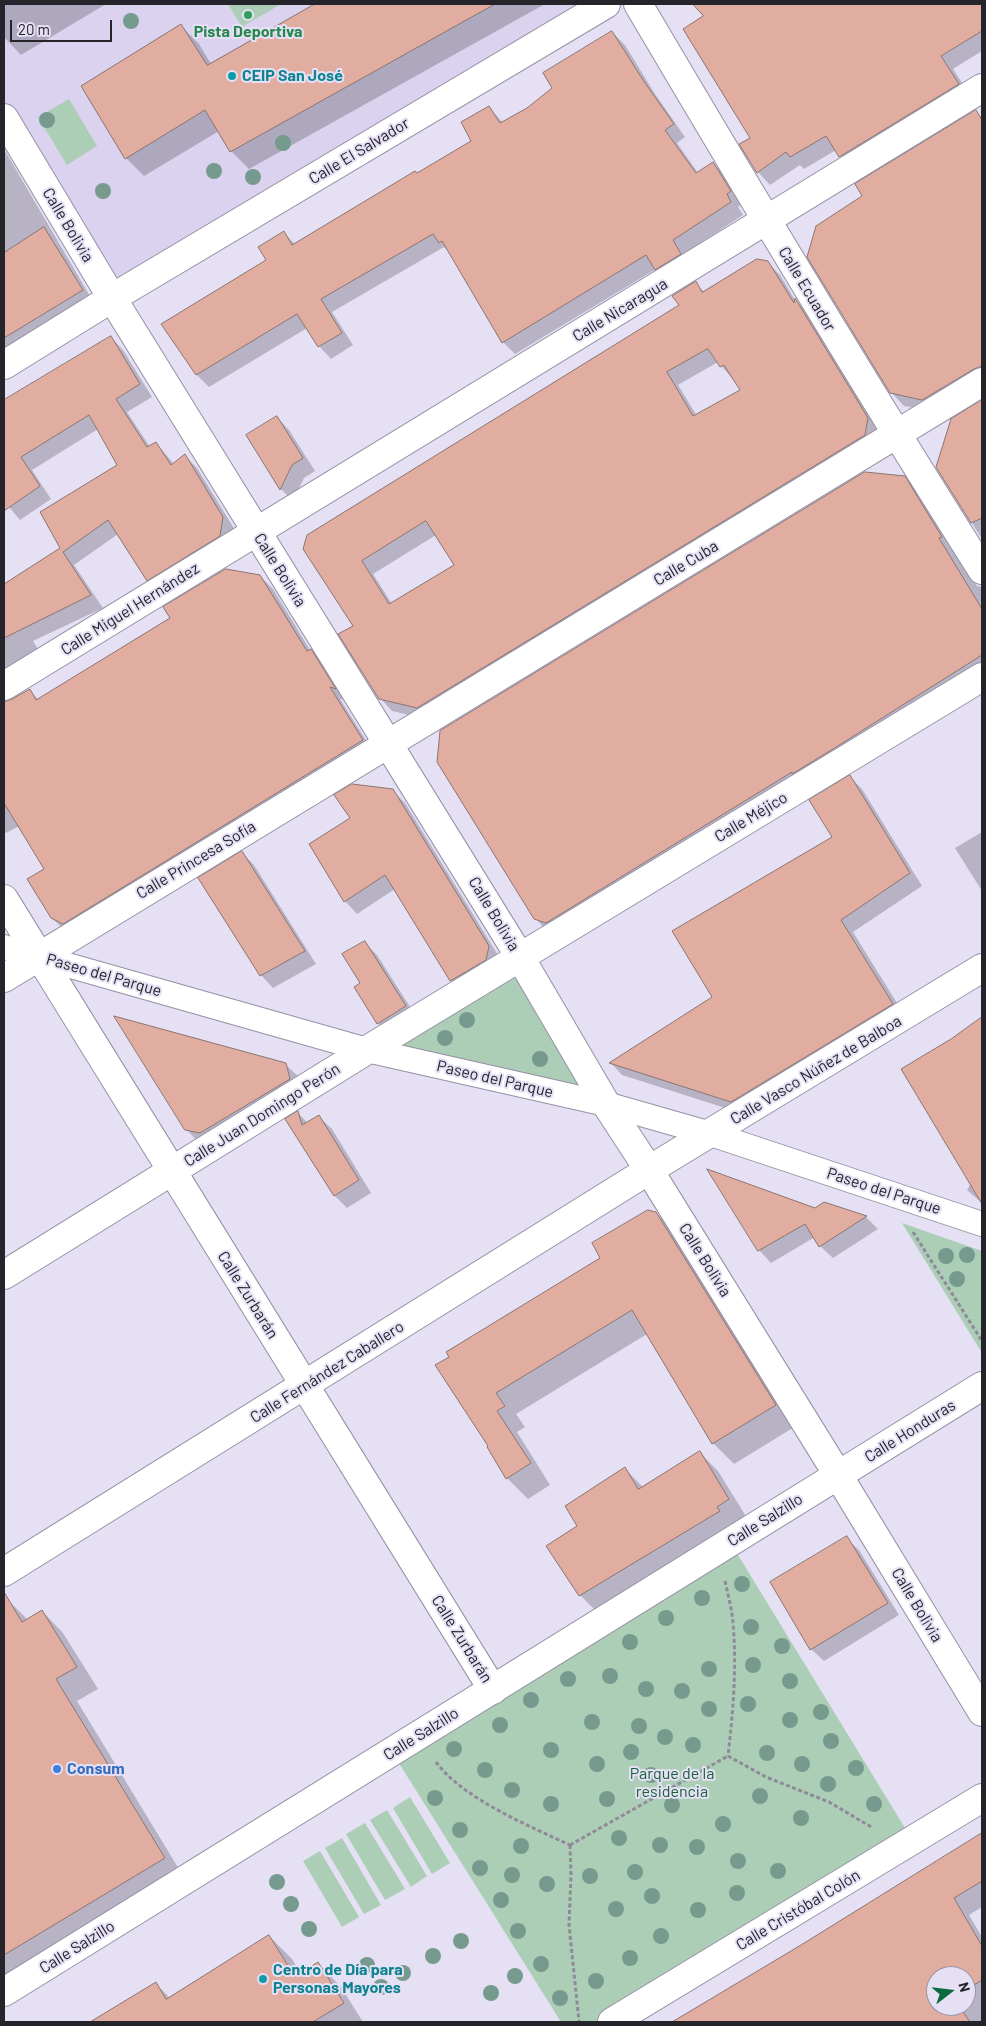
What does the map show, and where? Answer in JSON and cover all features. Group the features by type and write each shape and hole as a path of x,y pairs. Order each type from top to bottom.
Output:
{"street":[{"name":"Calle El Salvador","path":"4,365 112,298 606,4"},
{"name":"Calle Ecuador","path":"638,4 766,221 896,435 982,570"},
{"name":"Calle Nicaragua","path":"256,531 982,88"},
{"name":"Calle Bolivia","path":"4,118 112,298 520,957 606,1104 838,1475 982,1712"},
{"name":"Calle Cuba","path":"389,743 982,382"},
{"name":"Calle Miguel Hernández","path":"4,686 256,531"},
{"name":"Calle Méjico","path":"520,957 982,677"},
{"name":"Calle Princesa Sofía","path":"4,978 389,743"},
{"name":"Calle Zurbarán","path":"4,899 171,1172 493,1690"},
{"name":"Paseo del Parque","path":"4,947 367,1050 606,1104 711,1134 982,1224"},
{"name":"Calle Juan Domingo Perón","path":"4,1275 520,957"},
{"name":"Calle Vasco Núñez de Balboa","path":"649,1170 982,968"},
{"name":"Calle Fernández Caballero","path":"4,1572 649,1170"},
{"name":"Calle Honduras","path":"838,1475 982,1386"},
{"name":"Calle Salzillo","path":"4,1992 838,1475"},
{"name":"Calle Cristóbal Colón","path":"612,2022 982,1798"}],"path":[{"path":"887,1192 982,1341"},
{"path":"710,1555 725,1578 733,1622 734,1710 728,1756"},
{"path":"418,1736 445,1775 486,1802 530,1827 570,1845"},
{"path":"570,1845 728,1756"},
{"path":"728,1756 766,1776 829,1802 876,1829 895,1852"},
{"path":"570,1845 569,1925 580,2022"}],"shaded area":[{"path":"4,4 606,4 112,298 4,118"}],"green space":[{"name":"Pista Deportiva","path":"228,4 281,4 242,27"},
{"path":"69,99 97,146 67,165 38,117"},
{"path":"520,957 606,1104 367,1050"},
{"path":"902,1223 982,1251 982,1353"},
{"name":"Parque de la residencia","path":"730,1542 913,1841 612,2022 561,2022 392,1752"},
{"path":"410,1797 450,1863 432,1874 393,1808"},
{"path":"387,1810 427,1876 411,1887 370,1820"},
{"path":"365,1823 405,1889 385,1900 346,1834"},
{"path":"342,1838 381,1905 364,1914 325,1848"},
{"path":"320,1851 359,1917 342,1927 303,1861"}],"building":[{"name":"CEIP San José","path":"315,4 495,4 230,152 205,110 125,159 81,86 181,24 207,65"},
{"path":"693,4 982,4 982,31 941,56 959,84 839,157 826,136 790,157 786,152 757,173 739,144 750,138 683,29 703,16"},
{"path":"612,31 674,124 665,130 696,173 713,162 731,191 727,194 731,202 673,240 681,254 655,270 646,255 502,343 442,241 439,243 433,234 321,299 342,333 318,347 297,314 196,375 161,324 266,260 258,247 284,231 292,245 415,171 417,173 471,141 461,122 489,106 500,123 527,108 552,88 543,73"},
{"path":"976,110 982,120 982,366 922,400 890,393 807,257 816,226 862,196 855,184"},
{"path":"44,227 83,290 4,338 4,253"},
{"path":"757,259 768,261 794,303 795,298 868,418 865,435 417,708 379,699 338,634 353,626 303,549 307,535 679,305 672,296 696,281 702,292","holes":["708,349 720,367 724,365 740,390 693,416 667,372","426,521 454,565 389,604 362,561"]},
{"path":"111,336 140,384 116,399 147,447 156,442 171,465 185,454 223,517 220,536 147,581 108,520 63,552 91,595 4,638 4,584 60,548 40,512 117,465 89,415 21,457 40,486 4,511 4,400"},
{"path":"982,400 982,518 971,523 936,467 951,419"},
{"path":"277,416 303,458 292,465 280,490 246,435"},
{"path":"865,472 905,476 942,537 939,538 982,609 982,655 833,749 792,774 792,772 546,923 534,919 437,762 440,731"},
{"path":"226,569 260,575 307,651 311,649 336,689 330,687 363,740 63,924 51,918 27,879 44,869 4,803 4,702 30,689 36,700 170,618 163,607"},
{"path":"850,775 910,873 841,920 893,1004 731,1102 609,1063 712,997 672,931 832,837 809,800"},
{"path":"352,784 393,789 489,946 486,960 450,981 385,875 344,902 309,844 350,818 334,795"},
{"path":"242,851 305,951 260,976 198,878"},
{"path":"365,941 406,1006 377,1024 354,987 360,983 342,954"},
{"path":"114,1016 286,1063 290,1079 200,1133 185,1130"},
{"path":"982,1017 982,1204 901,1069 951,1039"},
{"path":"298,1111 302,1125 319,1115 359,1180 334,1196 285,1119"},
{"path":"707,1169 815,1208 824,1202 867,1216 819,1247 805,1224 758,1251"},
{"path":"648,1210 656,1212 776,1405 712,1444 632,1310 496,1393 505,1406 497,1411 531,1463 506,1479 488,1446 435,1365 449,1357 446,1352 600,1258 592,1243"},
{"path":"700,1451 729,1499 717,1507 720,1511 579,1596 546,1546 577,1526 565,1506 625,1467 638,1489"},
{"path":"847,1536 888,1603 810,1650 770,1582"},
{"name":"Consum","path":"4,1592 22,1622 42,1610 77,1667 56,1679 165,1858 4,1955"},
{"path":"982,1833 982,1881 954,1898 982,1946 982,1980 976,1984 976,1966 926,1966 926,2016 966,2016 970,2022 672,2022"},
{"name":"Centro de Día para Personas Mayores","path":"269,1935 295,1977 318,1962 344,2003 313,2022 90,2022 156,1982 166,1999"}],"place":[{"name":"Pista Deportiva","path":"248,15"},
{"name":"CEIP San José","path":"232,76"},
{"name":"Consum","path":"57,1769"},
{"name":"Centro de Día para Personas Mayores","path":"263,1979"}]}
